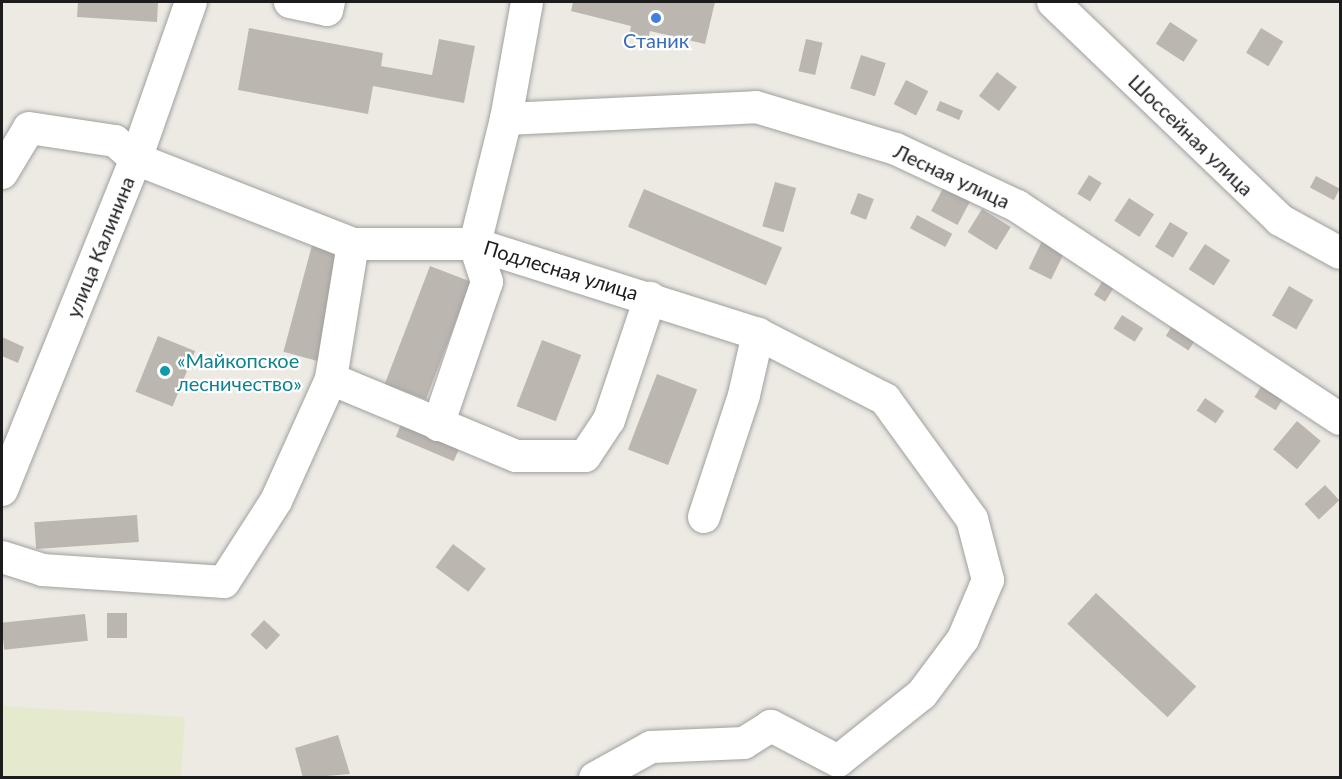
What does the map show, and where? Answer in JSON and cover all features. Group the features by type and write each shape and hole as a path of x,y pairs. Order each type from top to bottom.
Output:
{"street":[{"name":"улица Калинина","path":"2,490 136,159 191,2"},
{"path":"290,2 327,10 329,2"},
{"path":"438,425 487,282 475,243 506,119 527,2"},
{"name":"Шоссейная улица","path":"1053,2 1280,220 1341,253"},
{"name":"Лесная улица","path":"506,119 756,107 897,149 1017,206 1341,419"},
{"name":"Подлесная улица","path":"2,173 29,128 115,141 136,159 353,244 475,243 758,334 885,399 972,519 988,580 963,639 922,694 839,770"},
{"path":"2,557 43,570 225,582 276,501 331,379 353,244"},
{"path":"331,379 516,456 585,456 609,420 650,298"},
{"path":"704,517 744,395 758,334"},
{"path":"595,777 651,747 744,743 771,726 839,770"}],"green space":[{"path":"2,706 185,717 181,777 2,777"}],"building":[{"path":"78,2 158,2 157,22 77,17"},
{"name":"Станик","path":"573,2 715,2 705,44 650,31 648,40 629,36 631,26 571,11"},
{"path":"1170,22 1198,40 1184,62 1156,44"},
{"path":"249,28 383,53 381,66 432,75 439,39 475,46 464,103 373,86 368,114 238,90"},
{"path":"1261,28 1283,41 1268,66 1246,53"},
{"path":"806,39 823,43 815,75 799,71"},
{"path":"861,55 886,63 875,96 850,88"},
{"path":"997,72 1017,87 999,111 979,96"},
{"path":"906,80 928,91 916,115 894,104"},
{"path":"940,101 963,111 959,120 936,110"},
{"path":"1089,175 1102,183 1090,202 1077,194"},
{"path":"1316,176 1340,189 1334,200 1310,187"},
{"path":"947,181 973,195 958,225 931,211"},
{"path":"775,182 796,188 783,232 762,226"},
{"path":"644,189 782,248 766,285 628,227"},
{"path":"858,193 874,199 866,220 850,214"},
{"path":"1129,198 1154,214 1139,237 1114,221"},
{"path":"982,209 1011,227 997,250 968,232"},
{"path":"917,215 952,234 945,247 910,228"},
{"path":"1170,222 1188,233 1173,258 1155,247"},
{"path":"315,234 353,244 321,362 283,352"},
{"path":"1044,237 1066,248 1051,279 1029,268"},
{"path":"1205,244 1230,260 1214,285 1189,269"},
{"path":"430,266 471,282 426,399 385,384"},
{"path":"1112,266 1123,273 1105,302 1094,295"},
{"path":"1289,286 1313,300 1296,329 1272,315"},
{"path":"1180,314 1203,329 1188,351 1166,336"},
{"path":"1122,315 1143,328 1135,342 1114,329"},
{"name":"«Майкопское лесничество»","path":"158,336 195,351 173,407 136,392"},
{"path":"2,337 24,347 18,363 2,356"},
{"path":"542,340 581,355 556,421 517,406"},
{"path":"1272,369 1293,382 1276,410 1255,397"},
{"path":"657,374 697,389 668,465 628,450"},
{"path":"1205,398 1224,411 1216,423 1197,410"},
{"path":"1297,421 1321,441 1297,469 1273,449"},
{"path":"402,422 460,447 454,461 396,437"},
{"path":"1325,485 1339,500 1319,519 1305,504"},
{"path":"137,515 139,542 36,549 34,522"},
{"path":"453,544 486,569 468,592 436,567"},
{"path":"1096,593 1196,686 1168,717 1067,624"},
{"path":"107,613 127,613 127,638 107,638"},
{"path":"85,614 88,641 4,650 2,623"},
{"path":"264,620 280,635 266,650 250,635"},
{"path":"338,735 350,774 303,778 295,748"}],"place":[{"name":"Станик","path":"656,18"},
{"name":"«Майкопское лесничество»","path":"165,371"}]}
